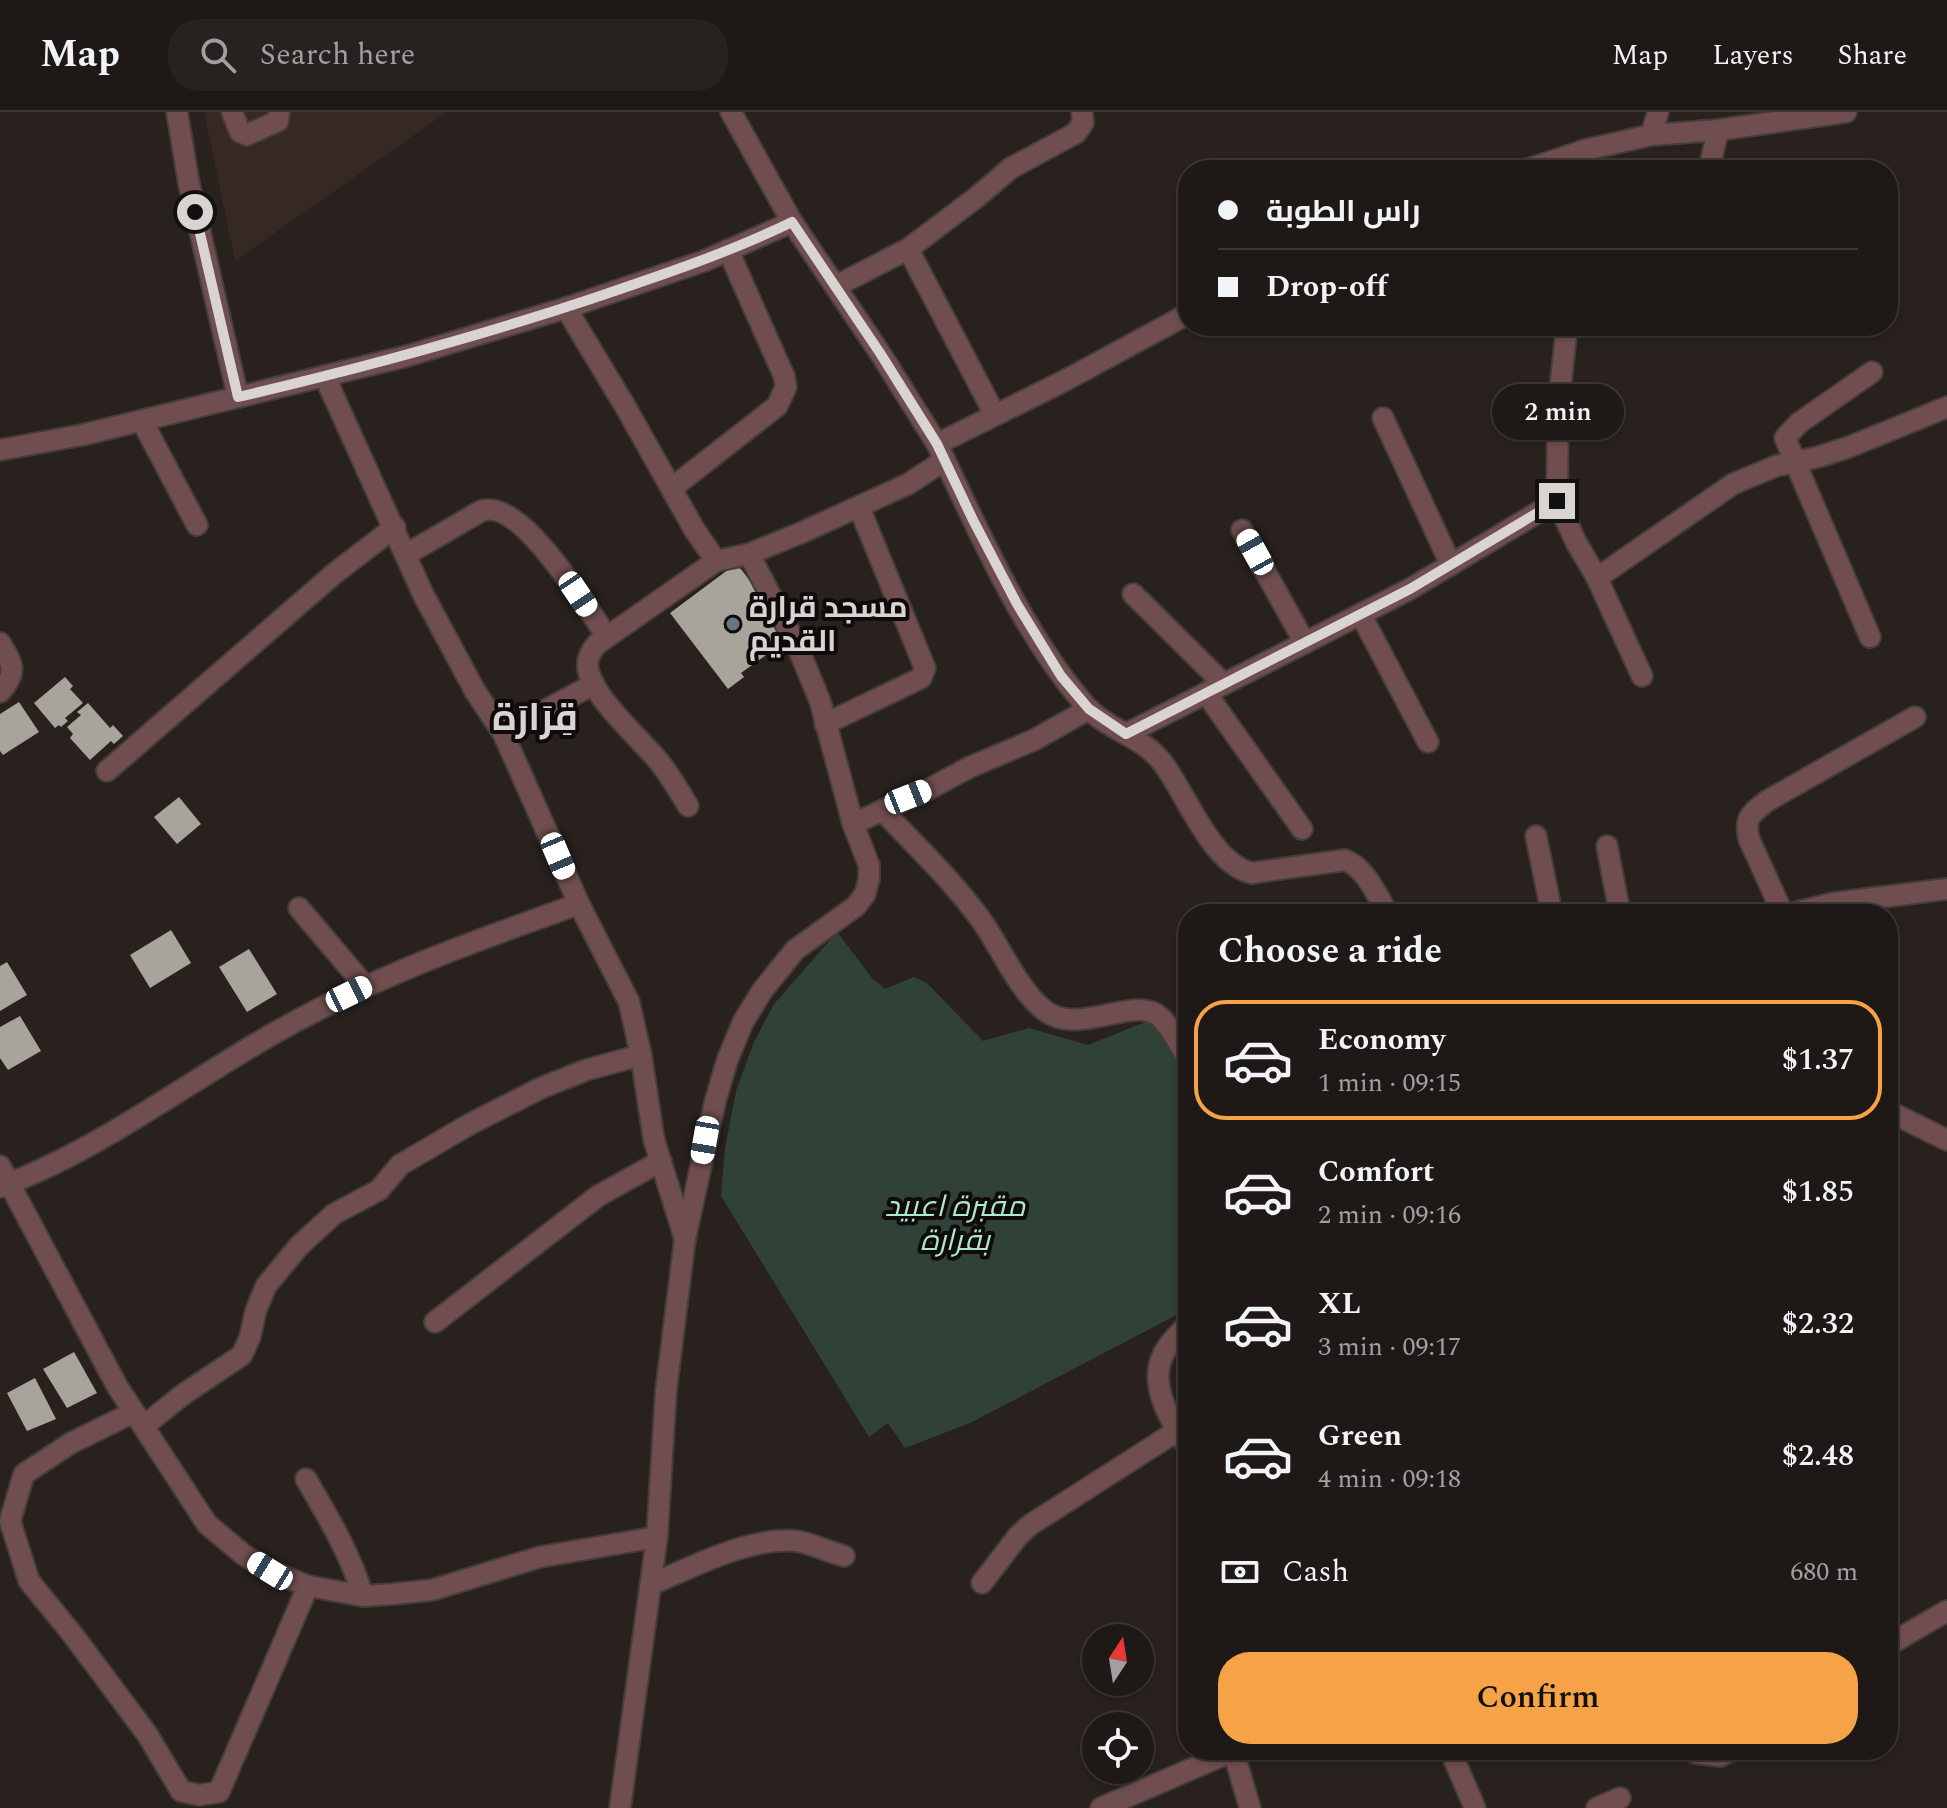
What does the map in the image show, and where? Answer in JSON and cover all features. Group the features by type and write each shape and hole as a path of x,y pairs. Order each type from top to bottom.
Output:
{"street":[{"path":"177,112 189,184 238,397"},
{"path":"232,112 240,132 247,135 278,121 279,112"},
{"path":"731,112 792,222 941,452 973,520 1035,636 1061,676 1089,709 1154,752 1212,841 1236,867 1259,873 1345,860 1354,863 1382,904"},
{"path":"836,286 908,249 1011,168 1076,133 1083,123 1082,112"},
{"path":"1651,135 1658,112"},
{"path":"1556,160 1651,135 1718,130 1846,112"},
{"path":"1711,160 1718,130"},
{"path":"0,450 142,421 407,356 566,308 728,250 792,222"},
{"path":"908,249 995,415"},
{"path":"672,488 777,406 786,387 784,376 728,250"},
{"path":"566,308 694,529 716,561"},
{"path":"688,806 655,757 629,731 594,684 588,673 589,657 597,644 716,561 749,554 908,484 941,452 995,415 1178,319"},
{"path":"1566,336 1558,408 1557,501 1642,676"},
{"path":"1870,637 1786,443 1787,434 1799,423 1872,372"},
{"path":"325,377 441,628 475,691 503,733 579,904 629,1002 654,1140 685,1239"},
{"path":"1597,578 1733,484 1753,474 1849,447 1947,407"},
{"path":"1383,418 1451,565"},
{"path":"142,421 197,525"},
{"path":"1126,734 1361,615 1557,501"},
{"path":"825,724 921,678 925,668 859,507"},
{"path":"407,554 481,511 489,508 504,512 555,562 607,637"},
{"path":"107,771 335,573 395,527"},
{"path":"1242,530 1305,643"},
{"path":"620,1808 652,1584 666,1391 685,1239 715,1102 743,1022 762,991 795,950 856,906 865,894 869,865 853,824 820,701 803,660 749,554"},
{"path":"1133,594 1215,689 1302,829"},
{"path":"1361,615 1428,742"},
{"path":"0,643 12,667 8,683 0,692"},
{"path":"503,733 594,684"},
{"path":"853,824 970,767 1034,740 1089,709"},
{"path":"1778,904 1749,839 1746,825 1750,815 1767,801 1915,717"},
{"path":"883,811 981,920 1030,996 1046,1013 1085,1021 1131,1011 1147,1011 1160,1016 1178,1044"},
{"path":"1536,836 1550,904"},
{"path":"1607,846 1618,904"},
{"path":"1830,904 1947,889"},
{"path":"579,904 483,938 365,986 273,1034 85,1147 3,1179 117,1386 207,1524 244,1555 270,1571 308,1586 363,1596 432,1590 540,1557 657,1537"},
{"path":"299,908 365,986"},
{"path":"308,1586 226,1779 219,1792 202,1802 181,1791 147,1734 29,1581 10,1521 24,1474 71,1443 139,1419 181,1396 242,1355 266,1286 299,1246 334,1214 379,1190 400,1165 470,1124 541,1088 586,1070 641,1055"},
{"path":"1898,1116 1947,1140"},
{"path":"435,1322 598,1196 661,1161"},
{"path":"1178,1335 1166,1349 1157,1381 1178,1430"},
{"path":"982,1583 1030,1525 1178,1441"},
{"path":"306,1479 338,1534 363,1596"},
{"path":"652,1584 750,1546 778,1540 800,1542 844,1556"},
{"path":"1898,1639 1947,1611"},
{"path":"1101,1808 1212,1760"},
{"path":"1236,1760 1250,1808"},
{"path":"1454,1760 1475,1808"},
{"path":"1597,1808 1620,1798"}],"shaded area":[{"path":"204,112 447,112 235,261"}],"green space":[{"name":"مقبرة اعبيد بقرارة","path":"837,932 872,978 885,989 914,977 927,983 983,1041 1029,1028 1088,1045 1150,1020 1178,1057 1178,1314 970,1423 905,1448 888,1423 869,1437 721,1196 725,1148 736,1091 754,1042 774,1004"}],"building":[{"path":"733,566 741,569 791,637 741,673 744,677 728,689 670,613"},
{"path":"65,677 73,686 70,689 83,703 65,718 68,721 55,728 34,703"},
{"path":"19,702 39,732 3,755 0,751 0,714"},
{"path":"88,703 110,728 113,725 123,736 114,744 111,741 90,760 70,738 73,734 67,727 81,715 77,712"},
{"path":"179,797 201,824 177,844 154,817"},
{"path":"171,930 191,963 150,988 130,955"},
{"path":"249,949 277,994 247,1012 219,967"},
{"path":"7,962 27,995 0,1011 0,966"},
{"path":"20,1016 41,1051 8,1070 0,1058 0,1027"},
{"path":"74,1352 97,1393 67,1408 43,1369"},
{"path":"35,1378 56,1419 27,1431 7,1393"}],"place":[{"name":"مسجد قرارة القديم","path":"733,624"}],"district":[{"name":"قِرَارَة","path":"535,717"}],"route":[{"path":"195,212 238,397 407,356 566,308 704,261 792,222 842,294 937,444 1017,604 1061,676 1089,709 1126,734 1410,589 1557,501"}]}
